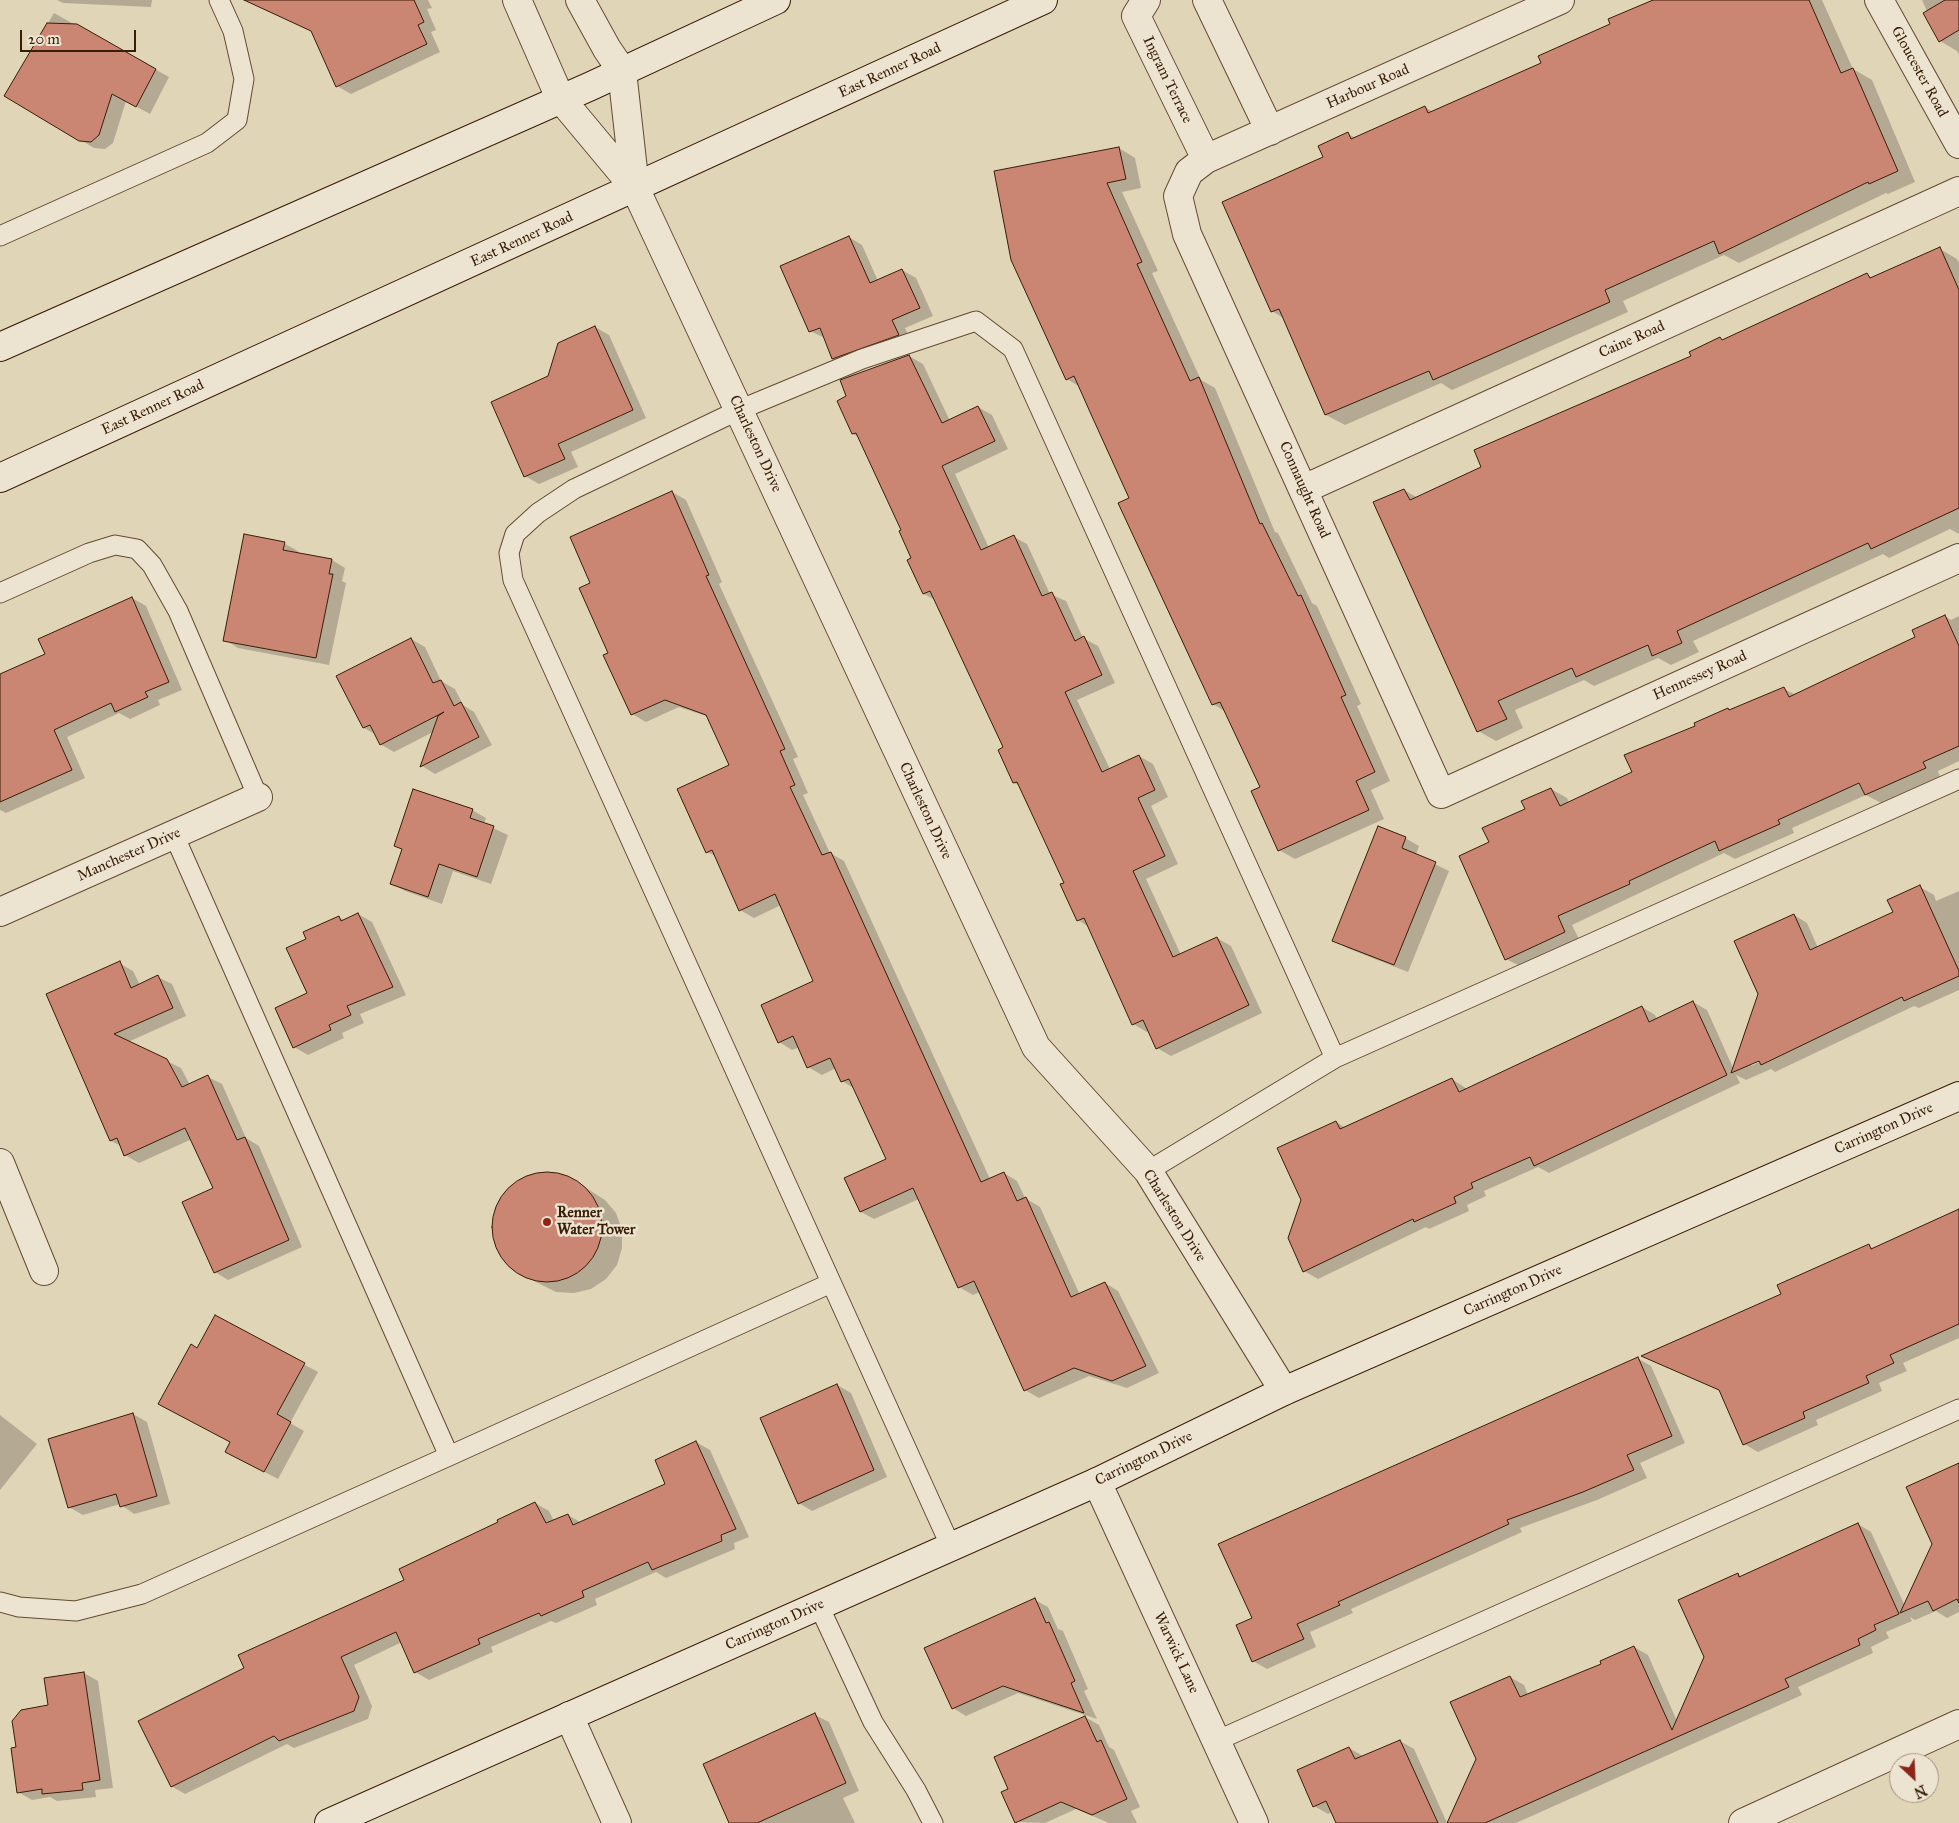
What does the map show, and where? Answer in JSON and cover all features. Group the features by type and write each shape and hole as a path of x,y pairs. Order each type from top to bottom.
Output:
{"street":[{"name":"Charleston Drive","path":"517,0 560,98 636,188 1036,1048 1148,1171 1284,1391"},
{"name":"Charleston Drive","path":"580,0 607,49 622,71 636,188"},
{"path":"0,347 622,71 776,0"},
{"name":"East Renner Road","path":"0,478 1043,0"},
{"name":"Ingram Terrace","path":"1146,0 1136,16 1206,160"},
{"path":"1206,0 1270,131"},
{"name":"Harbour Road","path":"1182,184 1189,172 1206,160 1560,0"},
{"name":"Gloucester Road","path":"1879,0 1959,144"},
{"name":"Connaught Road","path":"1182,184 1178,196 1187,234 1441,794"},
{"name":"Caine Road","path":"1304,489 1959,191"},
{"name":"Hennessey Road","path":"1441,794 1959,558"},
{"name":"Manchester Drive","path":"0,912 258,797"},
{"name":"Carrington Drive","path":"329,1823 1097,1482 1284,1391 1959,1096"},
{"path":"0,1163 44,1271"},
{"name":"Warwick Lane","path":"1097,1482 1254,1823"},
{"path":"569,1716 617,1823"},
{"path":"1743,1823 1959,1724"}],"lane":[{"path":"0,236 207,143 237,120 244,80 233,31 219,0"},
{"path":"951,1547 513,580 509,553 515,534 538,512 574,489 739,410 862,359 976,321 1013,349 1335,1058"},
{"path":"0,593 89,553 115,544 138,549 152,566 178,611 258,797"},
{"path":"1148,1171 1335,1058 1959,779"},
{"path":"174,834 449,1456"},
{"path":"0,1602 19,1608 76,1611 142,1594 831,1283"},
{"path":"1216,1741 1959,1408"},
{"path":"819,1606 874,1722 916,1790 933,1823"}],"building":[{"path":"244,0 414,0 424,22 418,25 427,44 336,87 311,31"},
{"path":"1653,0 1809,0 1841,73 1853,68 1898,171 1869,184 1868,182 1719,254 1714,241 1605,290 1610,302 1433,380 1429,371 1325,415 1279,309 1271,312 1222,202 1323,157 1318,146 1348,132 1351,139 1425,106 1428,113 1541,63 1538,56 1610,24 1608,19"},
{"path":"1945,0 1959,0 1959,30 1939,42 1923,13"},
{"path":"47,23 77,24 156,69 136,107 112,94 99,135 91,142 79,141 4,96"},
{"path":"1119,147 1126,179 1107,183 1142,262 1137,264 1190,381 1199,377 1260,524 1262,523 1298,596 1301,595 1346,695 1341,697 1375,772 1356,781 1369,810 1278,851 1251,791 1260,787 1220,702 1212,705 1118,503 1129,498 1074,376 1066,380 1011,260 994,171"},
{"path":"849,236 870,283 902,269 920,308 892,320 899,335 832,359 820,328 809,332 780,266"},
{"path":"1940,247 1959,290 1959,508 1871,549 1868,543 1677,631 1682,643 1652,656 1648,645 1576,677 1572,668 1498,701 1507,719 1477,732 1373,502 1404,489 1410,500 1481,467 1474,450 1691,356 1689,352 1720,337 1722,340 1867,273 1870,278"},
{"path":"595,326 633,410 558,444 565,459 524,477 491,402 548,376 558,343"},
{"path":"909,355 942,423 978,406 995,441 942,466 981,550 1014,535 1042,596 1052,592 1075,641 1084,636 1102,675 1065,692 1102,772 1139,755 1155,790 1138,798 1165,856 1133,871 1173,957 1217,937 1249,1005 1156,1049 1143,1020 1132,1025 1084,918 1077,921 1060,884 1064,883 1017,782 1013,783 998,750 1003,747 930,591 923,594 907,560 911,558 899,531 901,530 856,433 852,434 837,401 846,396 840,380"},
{"path":"672,491 709,575 706,576 785,749 780,751 795,785 790,787 822,855 831,852 981,1182 1004,1172 1017,1201 1026,1197 1071,1297 1105,1282 1146,1366 1112,1381 1074,1368 1024,1391 974,1281 958,1288 913,1188 860,1212 844,1178 886,1159 849,1079 841,1082 830,1058 807,1068 793,1036 778,1043 761,1005 813,981 775,894 739,911 712,850 706,853 677,789 729,765 706,715 665,700 631,715 603,655 608,653 579,588 590,583 570,537"},
{"path":"244,534 285,542 283,550 332,559 329,574 333,574 316,658 223,641"},
{"path":"132,597 169,682 145,692 148,697 115,712 111,703 54,730 72,770 0,802 0,674 45,654 38,639"},
{"path":"1945,615 1959,646 1959,746 1923,762 1926,768 1865,795 1859,783 1778,820 1780,824 1719,851 1715,841 1629,881 1630,884 1558,916 1565,932 1505,960 1459,856 1489,842 1482,828 1525,809 1521,801 1551,788 1560,806 1632,772 1624,755 1695,726 1694,723 1728,708 1729,710 1784,687 1789,697 1915,637 1912,630"},
{"path":"411,638 433,683 441,680 454,706 461,702 479,737 420,767 438,716 444,712 380,745 370,725 363,728 336,676"},
{"path":"413,789 473,809 470,818 494,826 477,877 439,864 428,897 390,884 402,849 394,846"},
{"path":"1378,826 1406,837 1402,848 1436,862 1394,965 1332,941"},
{"path":"1920,885 1959,971 1959,976 1904,1001 1902,997 1761,1065 1759,1061 1731,1073 1758,994 1734,941 1794,914 1810,950 1893,912 1887,900"},
{"path":"358,913 393,987 347,1006 351,1015 329,1025 331,1030 293,1048 275,1008 307,993 286,948 306,939 303,932 339,916 341,921"},
{"path":"120,961 131,988 158,975 173,1008 114,1034 167,1059 182,1087 208,1075 237,1140 245,1137 289,1240 214,1273 182,1202 213,1188 185,1128 124,1156 117,1138 110,1141 46,994"},
{"path":"1693,1001 1727,1075 1534,1166 1530,1157 1471,1183 1473,1188 1454,1197 1456,1203 1414,1222 1413,1219 1303,1272 1288,1238 1301,1200 1277,1148 1336,1121 1340,1129 1452,1078 1459,1092 1642,1006 1649,1022"},
{"name":"Renner Water Tower","path":"547,1172 568,1176 586,1188 598,1206 602,1227 598,1248 586,1266 568,1278 547,1282 526,1278 508,1266 496,1248 492,1227 496,1206 508,1188 526,1176"},
{"path":"1959,1209 1959,1324 1890,1355 1894,1363 1866,1376 1869,1383 1803,1412 1805,1418 1743,1445 1719,1390 1641,1356 1781,1294 1777,1285 1869,1244 1871,1249"},
{"path":"215,1315 305,1363 277,1414 291,1422 264,1472 225,1452 230,1442 158,1404 191,1344 197,1348"},
{"path":"1638,1357 1672,1436 1627,1455 1634,1470 1583,1492 1507,1520 1509,1524 1338,1602 1340,1605 1297,1624 1304,1639 1252,1662 1236,1625 1252,1618 1218,1544"},
{"path":"837,1384 874,1470 798,1504 760,1418"},
{"path":"133,1413 157,1496 120,1507 116,1494 68,1508 48,1439"},
{"path":"696,1441 736,1529 721,1535 722,1541 652,1570 648,1562 582,1591 584,1597 541,1616 539,1613 478,1639 480,1644 414,1673 396,1632 341,1657 359,1697 354,1711 279,1741 274,1736 171,1787 138,1721 244,1668 238,1655 404,1580 399,1569 498,1522 497,1520 535,1502 546,1523 568,1514 573,1525 665,1484 655,1460"},
{"path":"1959,1463 1959,1603 1957,1599 1933,1611 1928,1601 1900,1613 1932,1544 1906,1487"},
{"path":"1858,1523 1899,1614 1874,1625 1876,1630 1858,1639 1860,1645 1785,1679 1789,1687 1485,1823 1447,1823 1476,1759 1450,1702 1510,1676 1520,1697 1601,1664 1600,1661 1634,1646 1672,1730 1704,1657 1678,1600 1738,1573 1739,1577"},
{"path":"1035,1598 1046,1623 1049,1622 1075,1681 1071,1683 1084,1713 1003,1686 952,1709 924,1648"},
{"path":"84,1672 100,1780 82,1783 83,1790 42,1794 42,1789 17,1793 11,1748 16,1747 12,1721 21,1710 48,1705 44,1678"},
{"path":"815,1713 846,1783 757,1823 729,1823 703,1764"},
{"path":"1085,1716 1097,1742 1101,1740 1127,1799 1092,1815 1061,1802 1015,1823 1001,1792 1008,1789 994,1757"},
{"path":"1400,1740 1438,1823 1336,1823 1326,1801 1313,1807 1297,1770 1349,1747 1355,1759"}],"place":[{"name":"Renner Water Tower","path":"547,1222"}]}
